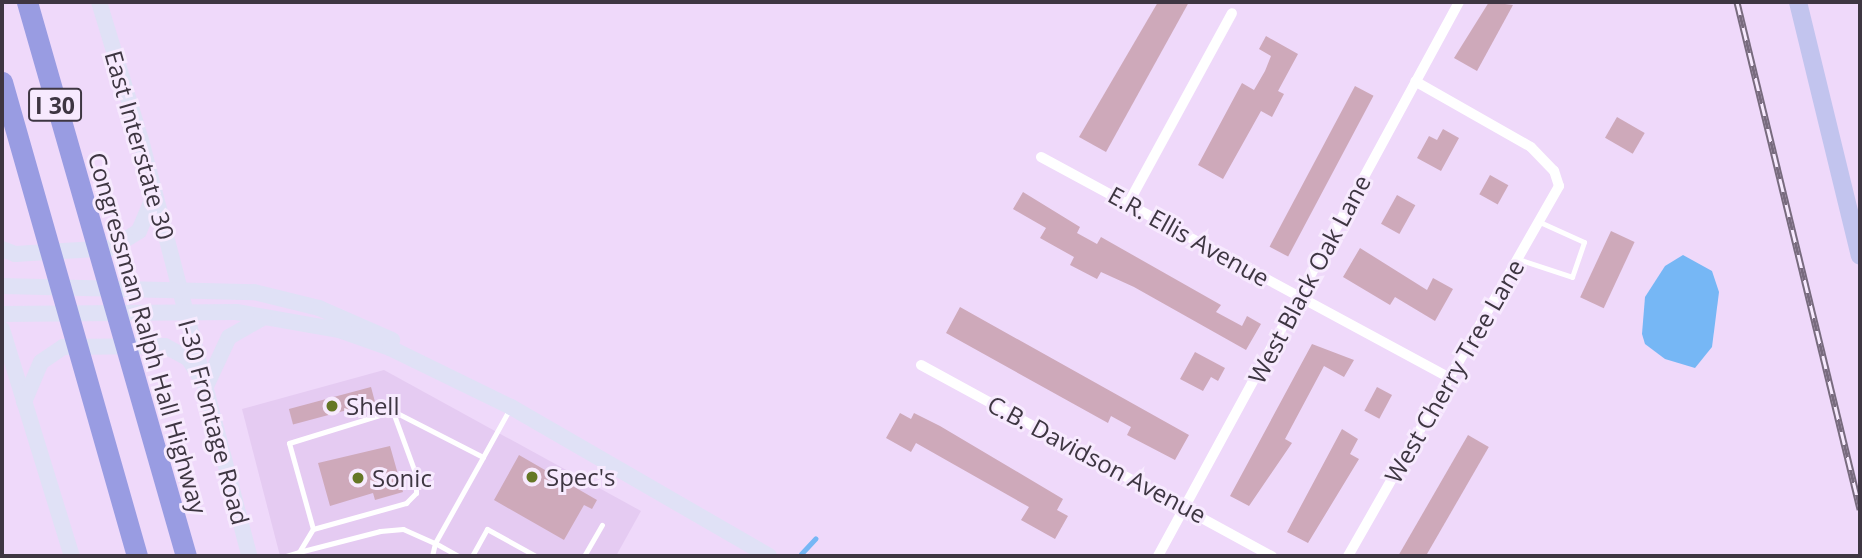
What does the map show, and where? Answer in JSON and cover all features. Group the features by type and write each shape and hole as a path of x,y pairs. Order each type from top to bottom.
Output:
{"highway":[{"name":"Congressman Ralph Hall Highway","path":"27,2 83,208 186,556"},
{"name":"I 30","path":"2,82 137,556"}],"main road":[{"name":"East Interstate 30","path":"99,2 155,194 179,288"},
{"path":"1798,2 1860,256"},
{"path":"2,249 15,254 112,248 139,231 155,194"},
{"path":"2,286 179,288 254,292 319,308 394,341 438,370"},
{"name":"I-30 Frontage Road","path":"179,288 249,556"},
{"path":"2,314 187,317 270,315 339,330 438,370 511,407 762,555"},
{"path":"206,386 229,337 270,315"},
{"path":"2,329 72,556"},
{"path":"24,402 41,362 64,346 165,346 188,359 206,386"}],"street":[{"name":"West Black Oak Lane","path":"1158,556 1458,2"},
{"path":"1129,202 1232,13"},
{"name":"West Cherry Tree Lane","path":"1348,556 1559,186 1554,170 1531,147 1415,80"},
{"name":"E.R. Ellis Avenue","path":"1041,157 1129,202 1448,377"},
{"name":"C.B. Davidson Avenue","path":"921,365 1185,505 1272,556"}],"lane":[{"path":"1518,259 1572,278 1584,242 1540,222"},
{"path":"432,556 435,543 511,407"},
{"path":"299,554 313,529 289,443 393,411 483,457"},
{"path":"313,529 406,503 416,493 393,411"},
{"path":"584,556 602,525"},
{"path":"286,556 403,529 458,556"},
{"path":"472,556 487,529 536,556"}],"shaded area":[{"path":"384,370 641,511 616,556 280,556 242,409"}],"water":[{"path":"1683,255 1712,271 1719,292 1712,347 1695,368 1665,359 1645,344 1642,334 1645,297 1665,266"}],"building":[{"path":"1158,2 1189,2 1106,152 1079,137"},
{"path":"1489,2 1513,5 1477,71 1454,58"},
{"path":"1266,36 1298,54 1278,91 1284,94 1272,117 1261,111 1223,179 1198,165 1242,83 1254,90 1265,71 1271,56 1259,49"},
{"path":"1355,86 1374,96 1288,257 1270,247"},
{"path":"1617,117 1645,133 1633,154 1605,138"},
{"path":"1443,129 1459,138 1441,171 1417,158 1429,136 1437,140"},
{"path":"1490,175 1508,185 1498,204 1479,194"},
{"path":"1023,192 1080,227 1077,233 1097,244 1101,237 1221,305 1216,312 1242,326 1247,316 1261,324 1246,350 1134,287 1101,272 1097,279 1070,265 1074,257 1040,238 1046,228 1013,209"},
{"path":"1397,195 1415,205 1399,234 1381,224"},
{"path":"1611,231 1635,242 1604,308 1580,297"},
{"path":"1360,248 1427,290 1433,278 1453,289 1435,321 1395,297 1390,305 1343,277"},
{"path":"960,307 1189,435 1175,460 1127,435 1131,427 1111,416 1108,423 946,333"},
{"path":"1312,344 1354,360 1344,377 1324,366 1285,439 1292,443 1249,506 1230,496"},
{"path":"1195,352 1225,368 1218,381 1211,377 1203,391 1180,379"},
{"path":"371,387 375,402 293,424 289,409"},
{"path":"1377,387 1392,395 1379,419 1364,411"},
{"path":"900,413 911,419 914,413 940,426 1063,499 1057,510 1068,516 1055,539 1021,520 1029,507 916,443 911,452 886,438"},
{"path":"1342,429 1358,439 1350,454 1359,459 1308,543 1287,532"},
{"path":"1468,435 1489,447 1426,556 1399,555"},
{"path":"390,446 403,492 375,500 373,493 330,506 318,463"},
{"name":"Spec's","path":"519,455 597,500 592,509 584,505 564,540 494,500"}],"waterway":[{"path":"801,554 815,539"}],"railway":[{"path":"1737,2 1860,509"}],"place":[{"name":"Shell","path":"332,406"},
{"name":"Spec's","path":"532,477"},
{"name":"Sonic","path":"358,478"}]}
